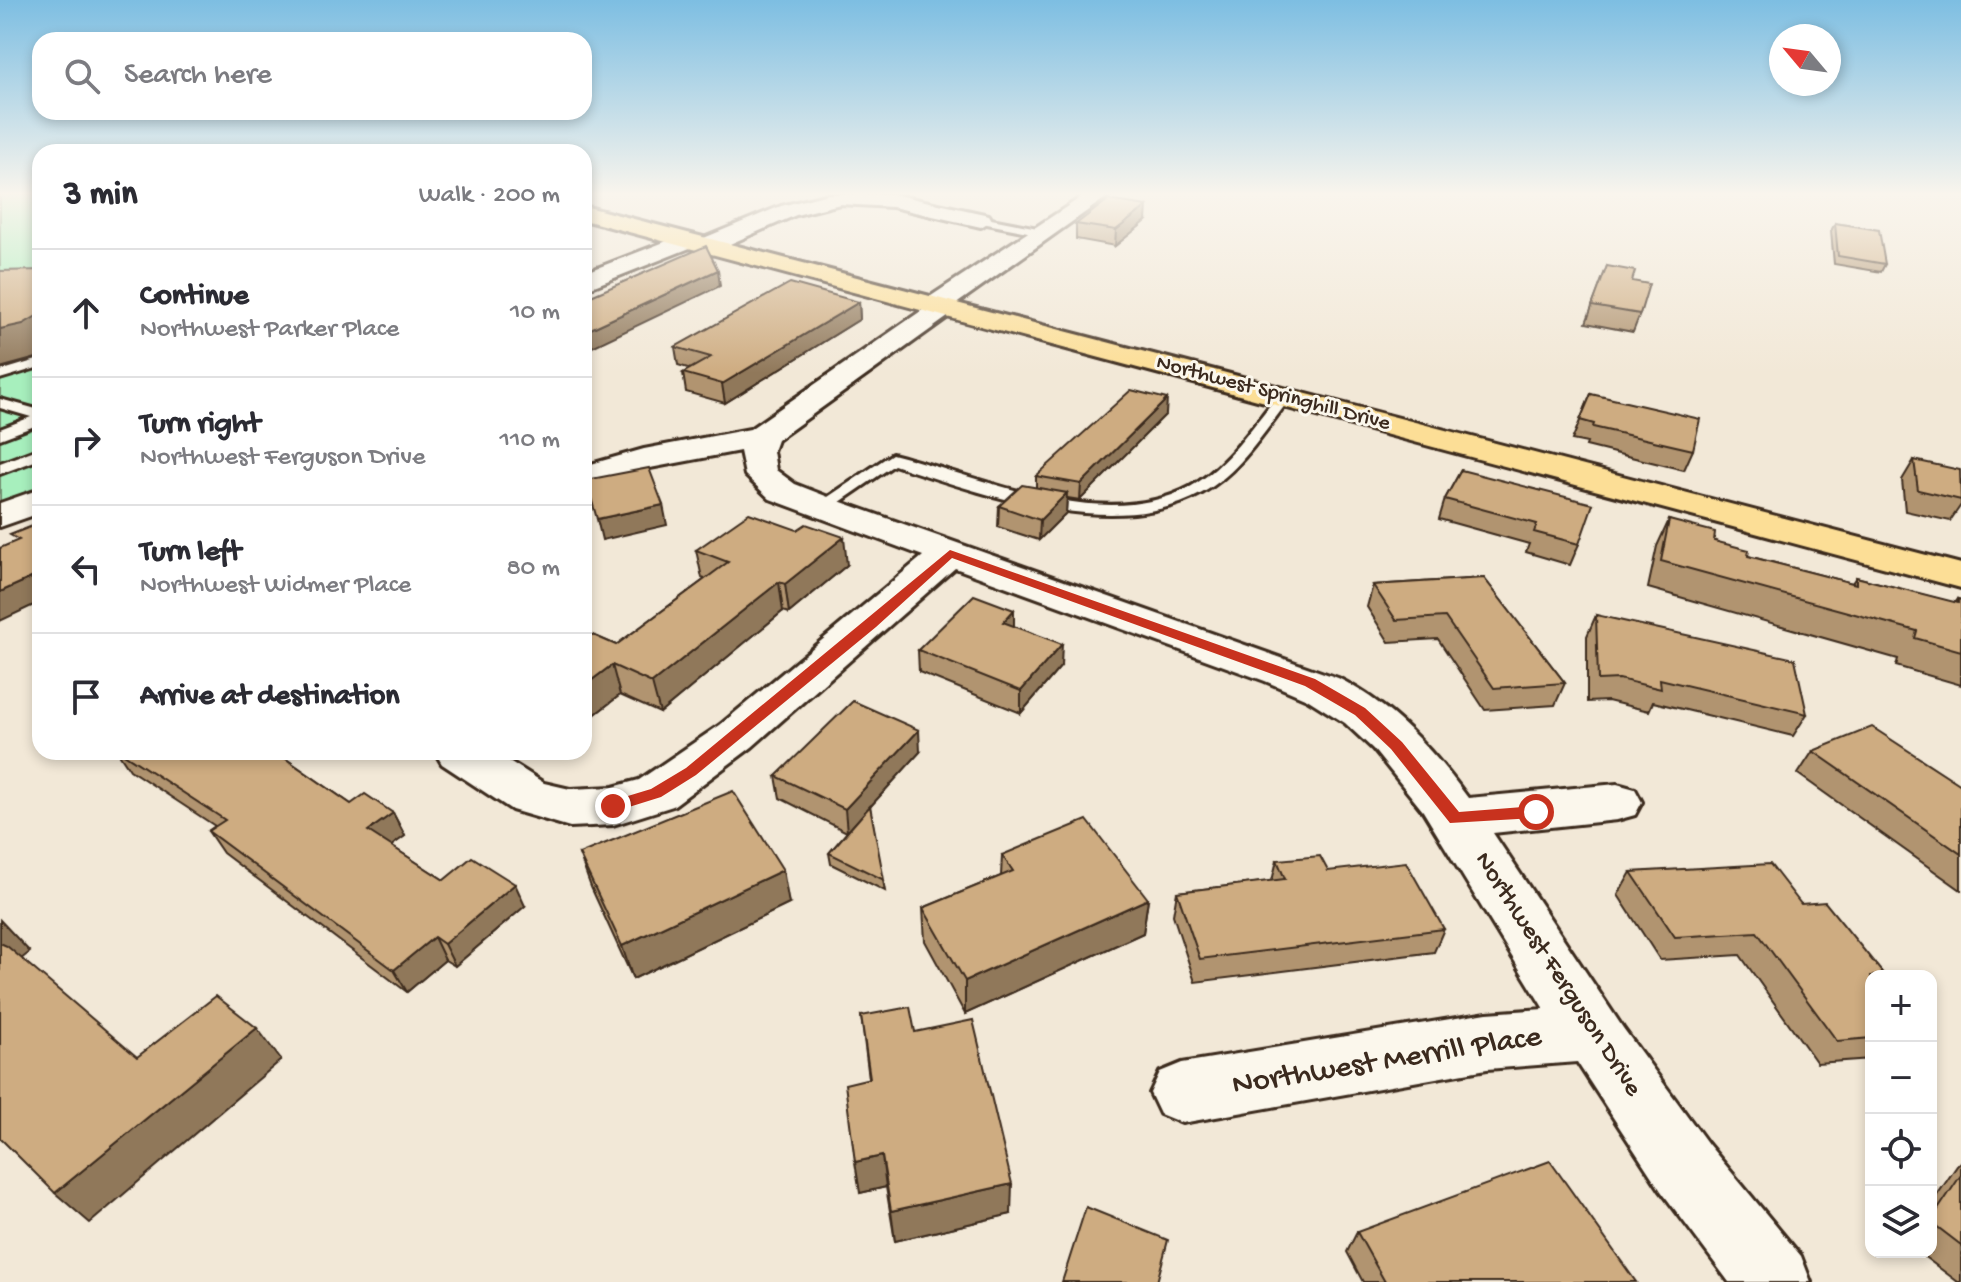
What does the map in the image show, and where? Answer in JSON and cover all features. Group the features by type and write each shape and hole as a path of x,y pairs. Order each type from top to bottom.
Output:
{"main road":[{"name":"Northwest Springhill Drive","path":"738,254 1961,576"}],"street":[{"path":"592,279 666,254"},
{"path":"592,475 644,459 761,437 1013,254"},
{"name":"Northwest Ferguson Drive","path":"761,437 754,450 756,466 767,481 821,507 1310,683 1360,711 1387,737 1455,818 1592,1033 1680,1161 1775,1282"},
{"path":"0,516 32,503"},
{"path":"471,760 529,797 570,808 613,806 656,793 736,736 950,553"},
{"path":"1455,818 1617,802"},
{"name":"Northwest Merrill Place","path":"1182,1093 1487,1041 1592,1033"}],"lane":[{"path":"0,375 32,365"},
{"path":"821,507 892,459 1016,497 1131,508 1170,501 1196,490 1224,466 1284,397"},
{"path":"0,403 32,414"},
{"path":"0,434 32,420"},
{"path":"0,469 32,456"}],"green space":[{"path":"0,254 32,254 32,490 0,503"}],"building":[{"path":"688,254 710,254 718,270 592,328 592,296"},
{"path":"1883,254 1885,264 1838,256"},
{"path":"1607,266 1635,271 1632,281 1649,284 1640,314 1592,306"},
{"path":"32,270 32,319 0,329 0,271"},
{"path":"790,283 859,302 722,384 683,373 711,357 675,347"},
{"path":"1131,390 1167,399 1081,484 1036,476"},
{"path":"1591,394 1700,419 1693,450 1593,427 1594,424 1580,420"},
{"path":"1914,460 1960,470 1961,500 1918,490"},
{"path":"649,468 663,505 597,519 592,501 592,479"},
{"path":"1461,470 1593,504 1579,544 1534,532 1537,524 1445,499"},
{"path":"1022,485 1067,493 1040,520 999,506"},
{"path":"749,513 797,530 806,524 844,537 785,584 779,582 652,683 612,665 592,680 592,634 616,645 728,562 696,550"},
{"path":"1669,520 1715,532 1714,541 1749,550 1748,556 1856,584 1856,577 1958,603 1958,599 1961,600 1961,651 1915,638 1917,631 1661,561"},
{"path":"32,526 32,578 0,592 0,548 19,540 10,535"},
{"path":"1484,578 1565,683 1494,688 1445,617 1396,620 1373,585"},
{"path":"974,595 1014,610 1003,622 1062,644 1021,691 918,650"},
{"path":"1596,615 1795,659 1807,714 1660,679 1661,689 1619,679 1598,680"},
{"path":"853,701 919,730 845,809 776,776"},
{"path":"1872,727 1961,785 1961,854 1813,751"},
{"path":"133,760 288,760 351,804 365,794 393,813 368,831 444,880 472,857 515,884 444,944 434,937 394,970 208,831 225,820"},
{"path":"733,791 783,870 622,946 579,854"},
{"path":"870,806 884,880 829,853"},
{"path":"1087,820 1148,899 965,981 923,908 1013,871 1002,855"},
{"path":"1320,856 1328,871 1406,862 1444,929 1200,959 1177,892 1285,879 1277,860"},
{"path":"1770,864 1801,904 1825,902 1880,970 1865,970 1865,1039 1837,1041 1757,932 1675,937 1631,872"},
{"path":"0,943 137,1057 216,996 257,1028 55,1193 0,1138"},
{"path":"910,1007 915,1032 973,1020 1012,1184 891,1211 882,1156 855,1162 845,1084 870,1078 861,1016"},
{"path":"1550,1161 1636,1282 1385,1282 1357,1232"},
{"path":"1961,1175 1961,1245 1937,1227 1937,1211"},
{"path":"1086,1207 1168,1240 1157,1282 1062,1282"}],"route":[{"path":"613,806 656,793 691,771 871,624 950,553 1310,683 1360,711 1396,745 1455,818 1536,812"}]}
